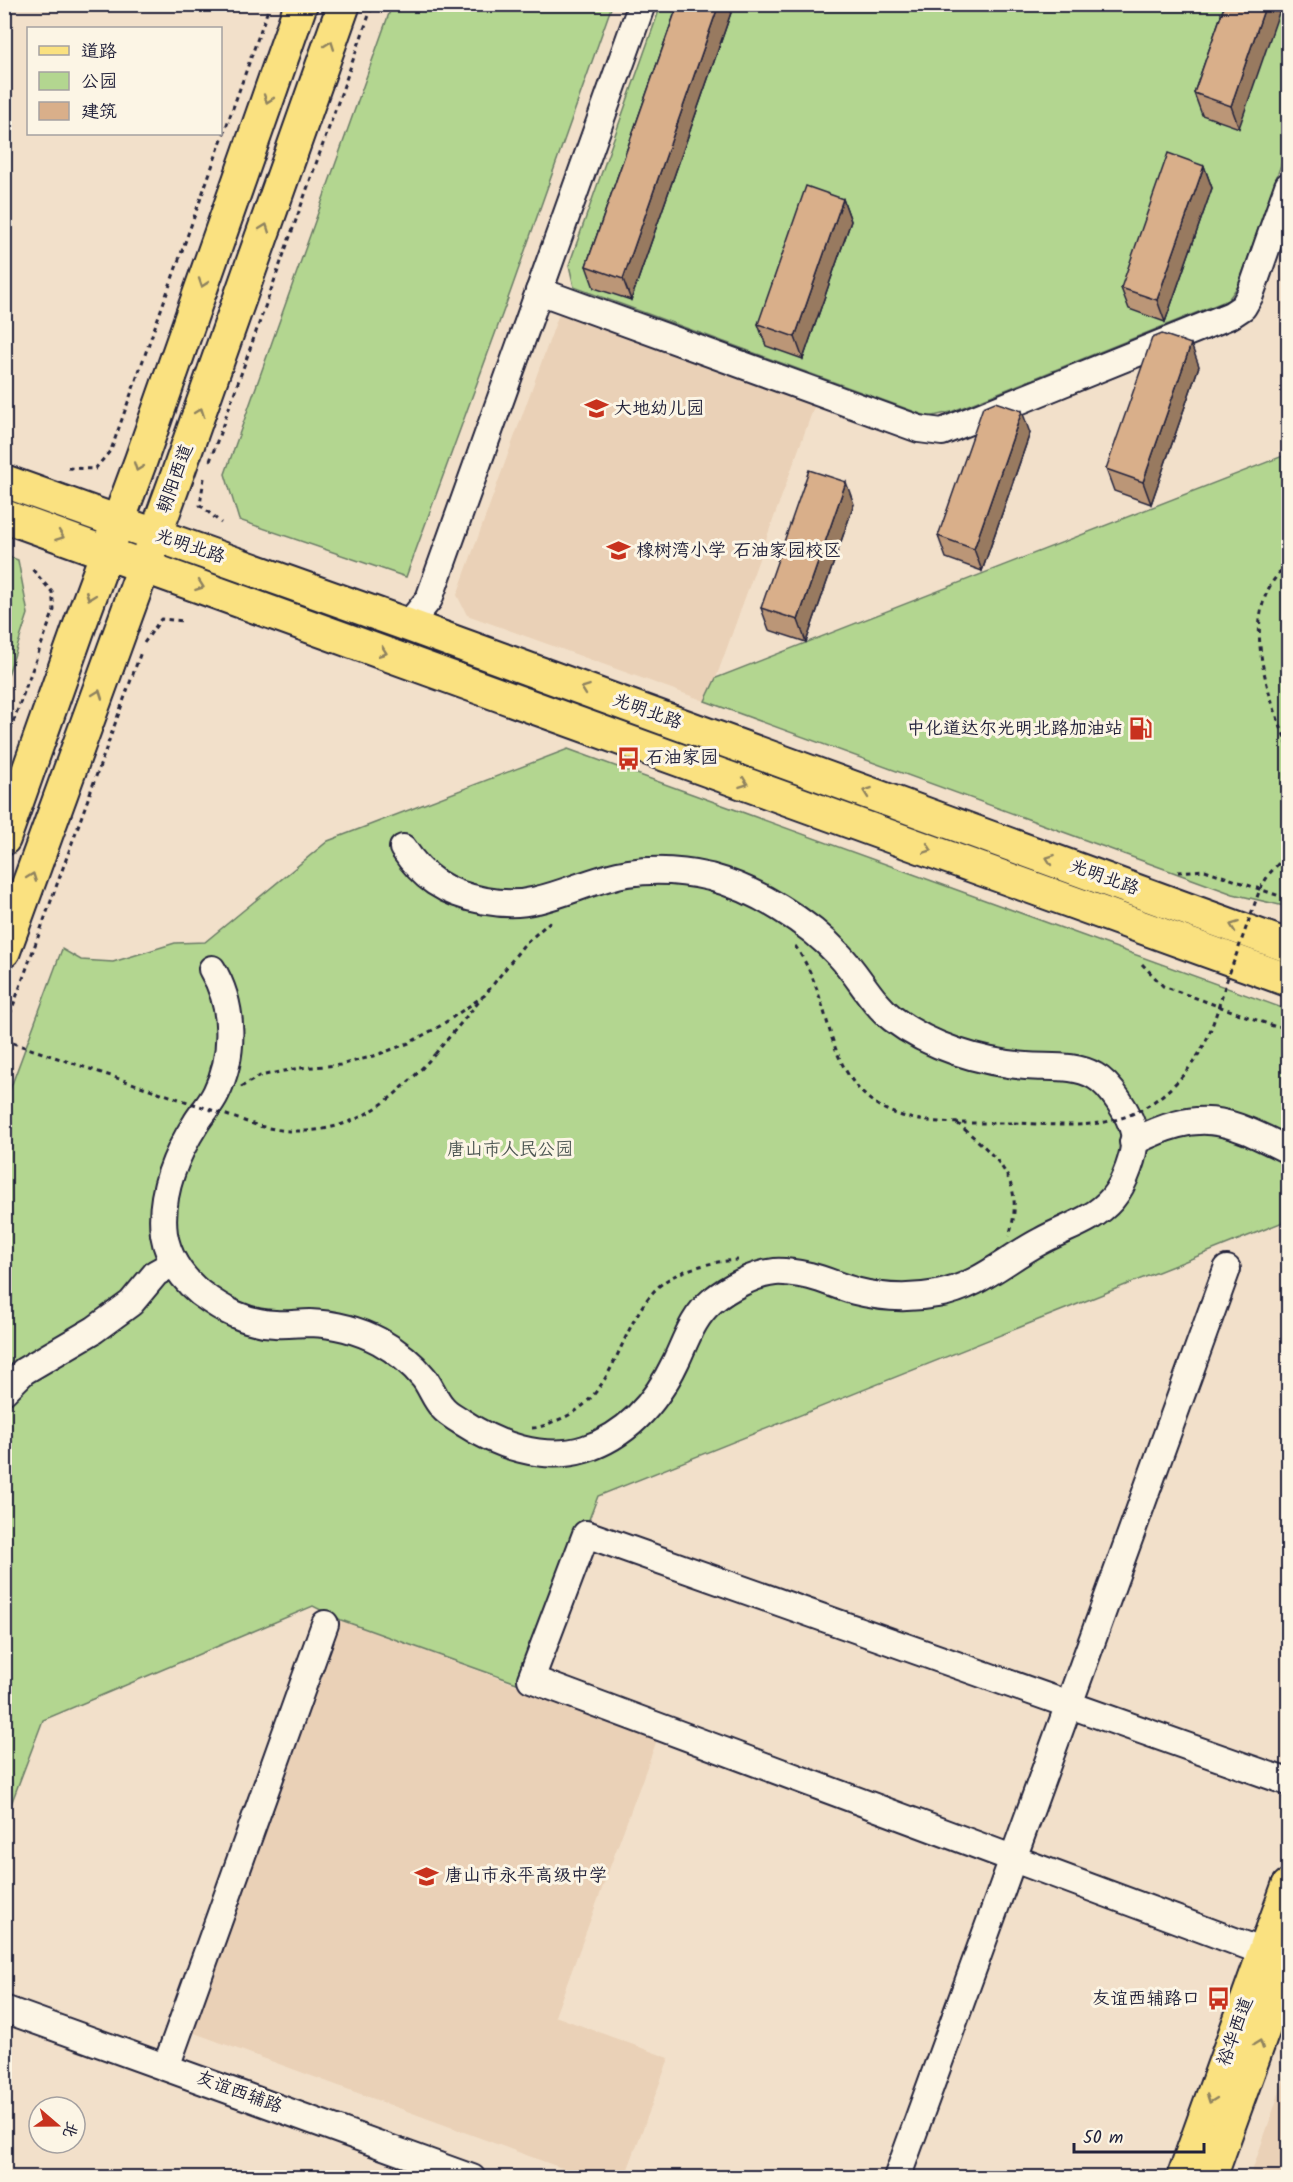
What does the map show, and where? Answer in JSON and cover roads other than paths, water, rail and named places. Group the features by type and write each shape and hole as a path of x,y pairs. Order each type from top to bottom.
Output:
{"main road":[{"path":"4,839 12,795 118,522 301,4"},
{"name":"朝阳西道","path":"4,951 145,566 344,4"},
{"name":"光明北路","path":"4,481 408,625 1288,946"},
{"name":"光明北路","path":"4,516 1288,980"},
{"name":"裕华西道","path":"1210,2178 1276,1957 1288,1886"},
{"name":"裕华西道","path":"1183,2178 1276,1957"}],"street":[{"path":"408,625 415,593 628,4"},
{"path":"408,625 429,599 642,4"},
{"path":"539,291 919,429 942,432 1231,315 1243,308 1250,295 1288,186"},
{"path":"212,969 221,984 229,1011 227,1057 217,1091 177,1156 168,1184 163,1208 165,1239 174,1263 193,1287 222,1310 245,1319 272,1324 332,1325 383,1343 404,1358 426,1380 441,1407 488,1437 518,1448 543,1453 583,1449 608,1439 629,1425 648,1407 666,1382 689,1330 705,1306 726,1290 755,1277 776,1272 809,1276 854,1291 883,1297 908,1298 957,1290 976,1283 1035,1244 1092,1217 1118,1192 1126,1175 1134,1133 1112,1090 1098,1077 1077,1068 1033,1067 988,1060 938,1044 890,1016 864,989 839,955 790,913 746,889 710,877 658,871 628,873 594,880 534,902 501,903 464,896 433,881 403,848"},
{"path":"1133,1142 1178,1122 1213,1120 1234,1125 1288,1150"},
{"path":"4,1391 24,1371 94,1330 131,1303 156,1273 174,1263"},
{"path":"897,2178 1227,1269"},
{"path":"1276,1957 531,1680 586,1534 1288,1782"},
{"path":"166,2067 325,1624"},
{"name":"友谊西辅路","path":"4,2009 472,2178"}],"place":[{"name":"大地幼儿园","path":"596,409"},
{"name":"橡树湾小学 石油家园校区","path":"618,551"},
{"name":"中化道达尔光明北路加油站","path":"1141,729"},
{"name":"石油家园","path":"628,758"},
{"name":"唐山市永平高级中学","path":"427,1876"},
{"name":"友谊西辅路口","path":"1218,1999"}],"park label":[{"name":"唐山市人民公园","path":"510,1150"}]}
